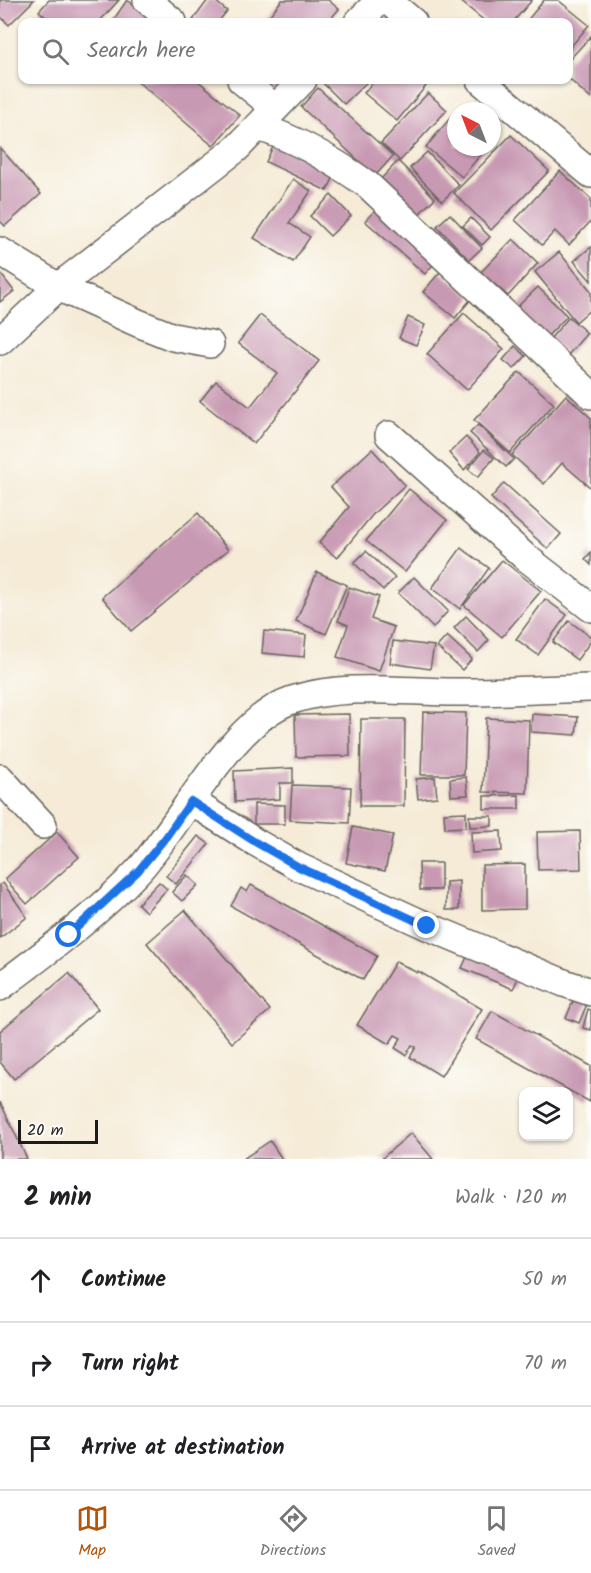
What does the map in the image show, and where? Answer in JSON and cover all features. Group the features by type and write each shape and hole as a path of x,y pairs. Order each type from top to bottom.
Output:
{"street":[{"path":"147,0 168,18"},
{"path":"362,18 380,0"},
{"path":"387,0 408,18"},
{"path":"244,84 267,118 282,134 339,165 368,185 586,380"},
{"path":"0,341 58,287 236,149 299,84"},
{"path":"485,84 591,174"},
{"path":"0,251 58,287 138,323 173,337 210,344"},
{"path":"389,435 524,556 591,608"},
{"path":"0,987 69,935 138,871 166,837 237,739 261,717 290,701 318,693 348,690 464,692 591,688"},
{"path":"0,778 43,825"},
{"path":"191,801 299,867 427,926 591,992"}],"building":[{"path":"0,0 34,0 9,25 0,16"},
{"path":"49,0 119,0 103,18 47,18 39,11"},
{"path":"127,0 153,18 115,18"},
{"path":"208,0 214,0 227,11 221,18 194,18"},
{"path":"282,0 328,0 339,9 331,18 267,18"},
{"path":"459,0 532,0 516,18 481,18"},
{"path":"544,0 558,0 589,25 573,44 573,18 529,18"},
{"path":"591,36 591,99 573,83 573,56"},
{"path":"141,84 202,84 240,115 213,146"},
{"path":"267,84 281,84 274,91"},
{"path":"324,84 365,84 344,104"},
{"path":"372,84 428,84 397,121 364,93"},
{"path":"318,88 393,156 375,176 301,107"},
{"path":"428,93 447,110 400,161 381,143"},
{"path":"447,122 447,156 480,156 462,177 426,147"},
{"path":"511,135 549,171 491,230 454,193 490,156 501,156 501,145"},
{"path":"276,140 337,170 327,191 266,162"},
{"path":"0,148 41,194 5,226 0,221"},
{"path":"427,152 459,185 442,201 410,168"},
{"path":"398,161 435,198 417,216 380,180"},
{"path":"560,171 591,199 591,221 569,245 555,231 542,245 515,220"},
{"path":"293,179 311,191 289,223 310,237 293,262 254,238"},
{"path":"331,195 351,216 330,236 310,216"},
{"path":"379,206 438,259 425,274 365,221"},
{"path":"450,214 482,248 469,260 437,226"},
{"path":"471,218 490,237 482,245 463,226"},
{"path":"513,239 538,263 508,296 481,272"},
{"path":"591,247 591,281 574,261"},
{"path":"559,252 591,291 591,309 576,322 535,272"},
{"path":"440,272 472,298 455,318 423,292"},
{"path":"0,273 14,291 0,302"},
{"path":"538,287 567,316 544,340 514,310"},
{"path":"464,313 504,349 467,390 427,354"},
{"path":"260,315 319,361 254,444 200,401 216,381 250,407 277,373 238,343"},
{"path":"408,317 425,325 416,345 399,338"},
{"path":"569,317 587,333 568,355 550,339"},
{"path":"515,346 526,356 514,369 503,360"},
{"path":"519,372 554,404 510,453 474,420"},
{"path":"566,395 591,418 591,488 562,463 544,484 512,455"},
{"path":"478,425 514,459 506,467 470,433"},
{"path":"466,437 480,452 464,470 449,453"},
{"path":"372,449 405,485 374,513 337,558 319,543 349,507 331,487"},
{"path":"484,450 494,458 478,477 468,469"},
{"path":"504,483 561,534 548,549 491,498"},
{"path":"409,489 447,520 405,572 366,541"},
{"path":"198,513 228,550 131,631 102,597"},
{"path":"461,548 489,568 460,609 432,588"},
{"path":"366,551 395,578 383,590 354,563"},
{"path":"591,552 591,565 585,559"},
{"path":"502,560 541,591 502,637 464,605"},
{"path":"317,572 347,585 326,634 296,621"},
{"path":"414,577 448,611 433,628 398,593"},
{"path":"349,587 379,597 371,619 394,627 379,671 337,657 348,625 338,621"},
{"path":"545,599 567,615 538,655 516,639"},
{"path":"466,616 489,640 478,652 454,628"},
{"path":"569,621 591,637 591,641 577,660 553,642"},
{"path":"264,631 306,635 304,657 262,653"},
{"path":"447,636 472,659 462,670 437,647"},
{"path":"393,641 434,646 430,669 390,663"},
{"path":"423,712 466,713 464,775 421,775"},
{"path":"349,714 350,756 296,757 295,715"},
{"path":"532,714 578,717 576,735 531,732"},
{"path":"486,718 529,720 527,793 483,792"},
{"path":"361,719 405,719 404,806 360,806"},
{"path":"293,768 293,783 280,783 280,799 235,802 234,771"},
{"path":"435,777 437,797 418,799 416,779"},
{"path":"466,777 468,795 451,796 450,779"},
{"path":"292,785 351,787 349,823 290,820"},
{"path":"519,795 519,809 484,809 484,796"},
{"path":"254,804 285,805 285,824 254,824"},
{"path":"466,812 466,827 445,828 444,813"},
{"path":"469,816 492,816 492,826 470,827"},
{"path":"353,827 393,835 385,871 346,863"},
{"path":"501,831 502,851 472,853 471,832"},
{"path":"580,831 581,869 538,870 537,832"},
{"path":"57,832 79,857 27,904 5,879"},
{"path":"198,836 209,844 176,884 166,876"},
{"path":"419,863 441,863 441,890 420,890"},
{"path":"525,864 525,909 482,910 482,865"},
{"path":"187,875 198,885 182,901 172,892"},
{"path":"459,881 459,910 446,910 446,882"},
{"path":"159,882 167,889 146,912 138,904"},
{"path":"3,883 27,917 0,938 0,885"},
{"path":"251,885 377,956 363,980 231,906 241,888 247,892"},
{"path":"185,910 270,1010 232,1043 147,943"},
{"path":"468,955 519,976 513,989 462,968"},
{"path":"396,961 417,973 418,971 482,1009 441,1076 410,1057 416,1047 412,1045 406,1055 395,1048 401,1038 395,1035 389,1044 357,1025"},
{"path":"69,973 98,1009 14,1079 0,1062 0,1031"},
{"path":"574,999 587,1004 579,1023 566,1018"},
{"path":"588,1009 591,1010 591,1030 583,1028"},
{"path":"492,1011 591,1066 590,1102 573,1093 573,1087 563,1087 476,1039"},
{"path":"0,1102 4,1110 27,1159 0,1159"},
{"path":"411,1133 433,1159 381,1159"},
{"path":"270,1141 282,1159 243,1159"}],"route":[{"path":"69,935 138,871 191,801 299,867 427,926"}]}
